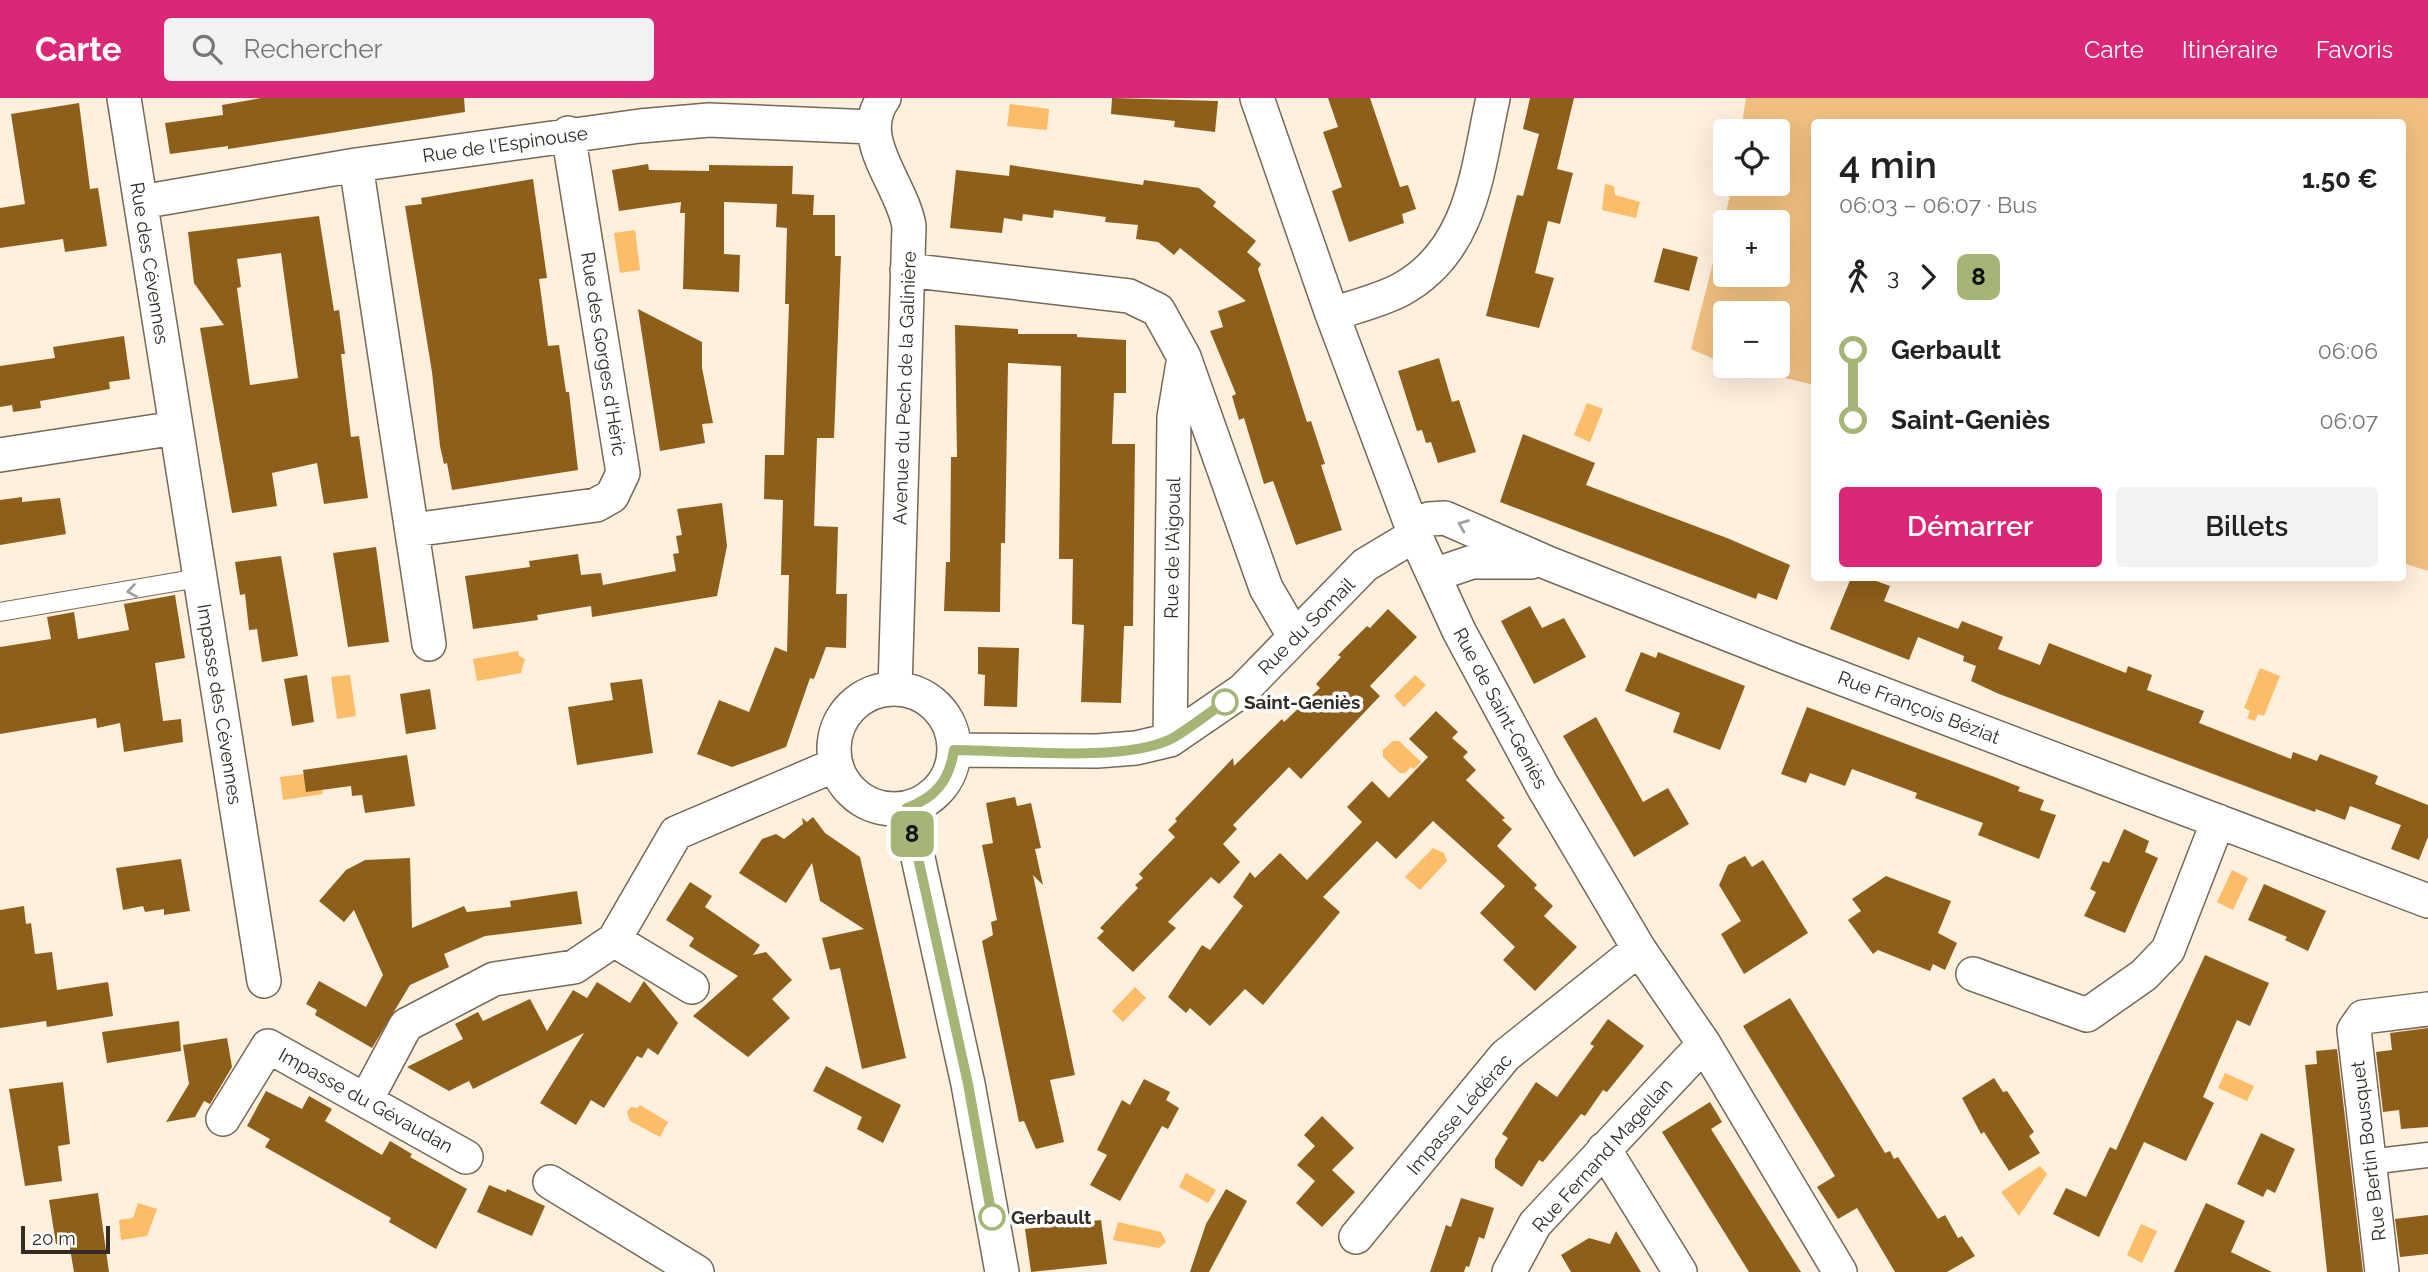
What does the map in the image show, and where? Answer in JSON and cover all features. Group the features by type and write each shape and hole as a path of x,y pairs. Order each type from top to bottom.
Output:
{"street":[{"name":"Rue des Cévennes","path":"124,98 176,428"},
{"name":"Rue de Saint-Geniès","path":"1257,98 1332,314 1413,530 1459,631 1542,785 1639,949 1704,1044 1840,1272"},
{"path":"1332,314 1402,289 1447,253 1469,205 1493,98"},
{"name":"Rue de l'Espinouse","path":"141,202 356,165 568,133 639,112 709,120 878,113"},
{"name":"Avenue du Pech de la Galinière","path":"878,113 875,143 906,206 909,226 895,689"},
{"name":"Rue des Gorges d'Héric","path":"413,530 596,505 612,496 623,473 568,133"},
{"path":"356,165 429,644"},
{"path":"907,270 1129,296 1158,310 1184,358 1266,588 1294,636"},
{"name":"Rue de l'Aigoual","path":"1170,740 1174,417 1184,358"},
{"path":"0,455 176,428"},
{"name":"Impasse des Cévennes","path":"176,428 264,981"},
{"name":"Rue François Béziat","path":"1413,530 1429,519 1445,518 1548,563 2428,901"},
{"name":"Rue du Somail","path":"954,750 1097,751 1136,748 1170,740 1243,690 1366,565 1413,530"},
{"path":"1434,575 1472,562 1494,559 1548,563"},
{"path":"895,689 914,693 930,702 943,715 952,732 954,750 951,770 940,788 925,801 907,808 888,809 871,805 855,795 835,765 835,737 846,712 860,699 877,691 895,689"},
{"path":"366,1100 406,1025 494,979 574,967 614,940 676,833 835,765"},
{"path":"907,808 968,1084 1002,1272"},
{"path":"1973,974 2087,1015 2144,975 2168,950 2218,821"},
{"path":"614,940 692,987"},
{"name":"Impasse Lédérac","path":"1356,1237 1505,1056 1639,949"},
{"name":"Rue Bertin Bousquet","path":"2382,1272 2354,1030 2363,1017 2428,1009"},
{"name":"Rue Fernand Magellan","path":"1509,1272 1535,1224 1704,1044"},
{"name":"Impasse du Gévaudan","path":"223,1119 268,1046 466,1157"},
{"path":"1604,1149 1680,1272"},
{"path":"2369,1161 2428,1155"},
{"path":"550,1182 685,1270"}],"lane":[{"path":"0,612 199,578"}],"shaded area":[{"path":"1746,98 2428,98 2428,571 2406,564 2406,119 1811,119 1811,384 1785,378 1790,378 1790,301 1713,301 1713,359 1691,349 1713,263 1713,287 1790,287 1790,210 1726,210 1730,196 1790,196 1790,119 1743,119"},
{"path":"1010,104 1049,109 1047,130 1007,126"},
{"path":"1605,184 1614,186 1615,195 1640,202 1636,218 1602,210"},
{"path":"635,230 640,270 620,273 614,233"},
{"path":"1587,403 1603,409 1590,442 1574,435"},
{"path":"518,651 519,656 525,659 521,673 477,681 473,659"},
{"path":"2260,668 2280,676 2264,716 2258,714 2255,721 2247,718 2250,711 2244,708"},
{"path":"350,675 356,716 337,719 331,677"},
{"path":"1415,675 1426,685 1404,707 1394,696"},
{"path":"1393,741 1399,741 1421,762 1414,769 1411,767 1405,773 1400,773 1383,757 1383,750"},
{"path":"320,772 323,794 283,800 280,777"},
{"path":"1433,848 1444,853 1447,861 1420,890 1405,877"},
{"path":"2232,870 2248,878 2233,910 2217,902"},
{"path":"1135,987 1146,998 1123,1022 1112,1011"},
{"path":"2225,1073 2254,1086 2247,1101 2218,1088"},
{"path":"640,1105 668,1122 660,1137 630,1121 627,1112 631,1107 638,1108"},
{"path":"2040,1166 2047,1174 2019,1216 2001,1192"},
{"path":"1186,1173 1216,1190 1208,1203 1179,1187"},
{"path":"138,1203 157,1209 147,1236 121,1240 119,1220 133,1218"},
{"path":"1118,1222 1161,1232 1166,1242 1159,1248 1113,1240"},
{"path":"2141,1224 2157,1231 2142,1263 2127,1255"}],"building":[{"path":"261,98 464,98 465,112 228,149 228,146 170,154 165,123 223,115 222,105"},
{"path":"1112,98 1218,101 1215,132 1174,127 1175,121 1111,114"},
{"path":"1328,98 1370,98 1400,187 1408,185 1416,209 1402,214 1404,223 1349,242 1332,191 1342,187 1323,132 1338,127"},
{"path":"1530,98 1574,98 1557,169 1573,173 1560,224 1548,221 1535,273 1554,278 1539,328 1486,316 1517,195 1523,196 1539,134 1523,129"},
{"path":"79,103 90,189 98,188 107,246 65,252 63,239 0,248 0,208 25,204 11,114"},
{"path":"648,164 649,170 709,171 709,165 793,166 792,194 814,195 813,215 835,215 835,256 841,256 834,438 817,438 814,526 838,527 836,594 847,594 846,648 826,647 814,679 810,678 786,747 732,767 697,754 719,700 749,712 775,647 787,652 789,575 781,575 783,500 764,499 765,455 784,455 789,304 785,304 787,228 776,227 777,204 724,202 724,254 740,255 739,292 683,289 685,213 680,213 681,202 619,211 612,170"},
{"path":"1010,165 1143,185 1144,180 1199,188 1216,202 1213,206 1256,241 1247,252 1261,264 1258,269 1307,422 1311,421 1325,464 1321,465 1342,530 1296,545 1273,481 1264,484 1244,418 1239,420 1232,396 1236,394 1210,331 1223,327 1218,311 1246,301 1180,248 1174,255 1158,242 1136,239 1138,225 1105,222 1106,217 1054,210 1053,218 1023,214 1022,221 1004,218 1002,233 950,228 956,170 1009,176"},
{"path":"533,179 547,278 539,279 548,346 559,345 566,392 569,392 578,470 452,490 447,463 444,464 440,446 432,372 405,206 422,204 421,198"},
{"path":"319,216 334,311 339,310 345,354 341,354 351,437 359,436 368,498 324,504 317,463 272,473 277,506 232,513 200,328 224,325 194,283 188,232","holes":["281,253 298,378 250,385 237,288 241,287 237,259"]},
{"path":"1663,248 1698,257 1689,291 1654,282"},
{"path":"638,309 702,342 702,368 713,423 702,424 705,443 660,451"},
{"path":"955,325 1018,329 1018,334 1077,334 1077,337 1126,340 1126,393 1114,393 1112,444 1135,444 1133,626 1124,626 1121,703 1081,702 1084,625 1072,624 1073,559 1059,559 1061,366 1008,363 1005,543 1001,543 1000,612 944,611 946,562 950,562 951,457 957,457"},
{"path":"124,336 130,379 109,382 110,389 40,401 41,408 13,412 12,405 0,407 0,366 55,358 53,347"},
{"path":"1439,358 1452,402 1459,400 1476,452 1438,463 1431,442 1426,443 1422,430 1417,431 1398,371"},
{"path":"1523,434 1595,463 1586,485 1727,538 1790,565 1777,600 1758,593 1756,599 1500,502"},
{"path":"22,497 22,502 60,498 66,534 0,545 0,500"},
{"path":"722,503 727,546 717,596 592,617 591,606 537,615 538,620 473,629 465,576 530,567 529,561 578,554 581,575 601,573 603,585 676,571 673,554 679,553 676,536 682,535 677,509"},
{"path":"376,547 389,642 348,647 333,553"},
{"path":"281,556 298,656 262,662 257,629 249,630 245,594 240,595 235,562"},
{"path":"1850,581 1876,581 1890,586 1884,601 1958,629 1962,621 2003,637 1998,649 2040,665 2049,643 2126,673 2128,666 2152,675 2147,690 2204,711 2199,723 2291,759 2293,752 2317,761 2320,754 2378,776 2375,784 2428,805 2428,837 2419,860 2391,849 2401,825 2350,806 2345,820 2316,809 2315,812 1999,694 1971,681 1976,666 1963,661 1964,656 1918,637 1909,660 1830,629"},
{"path":"175,595 185,658 155,663 163,721 181,719 183,742 124,752 120,723 97,728 96,718 0,734 0,647 51,639 47,617 74,612 78,639 129,630 124,604"},
{"path":"1530,606 1542,628 1564,618 1586,657 1534,684 1501,621"},
{"path":"1388,609 1417,637 1370,686 1380,696 1301,779 1289,767 1233,825 1237,829 1223,844 1240,862 1219,884 1211,877 1168,922 1176,928 1133,972 1097,938 1104,931 1100,928 1138,888 1135,885 1143,878 1139,874 1175,837 1168,830 1177,821 1175,819 1233,758 1234,766 1282,719 1284,722 1320,688 1316,684 1341,657 1338,655"},
{"path":"978,647 1019,648 1017,707 984,706 985,675 978,674"},
{"path":"1641,652 1656,658 1658,652 1745,686 1720,750 1673,732 1680,713 1625,691"},
{"path":"307,675 314,722 292,726 284,679"},
{"path":"642,679 653,753 577,765 568,707 613,700 610,683"},
{"path":"430,689 436,729 406,734 400,694"},
{"path":"1807,707 1992,776 2020,787 2018,791 2044,800 2040,810 2056,815 2039,859 1978,835 1983,823 1915,798 1917,793 1852,769 1845,786 1810,773 1806,783 1781,774"},
{"path":"1436,711 1458,732 1452,738 1468,752 1463,757 1476,770 1466,780 1505,818 1502,820 1512,829 1497,846 1537,885 1534,888 1553,906 1544,916 1577,947 1535,991 1503,960 1515,947 1480,913 1505,886 1433,821 1396,859 1377,841 1323,897 1340,912 1263,1005 1245,989 1210,1026 1190,1008 1186,1013 1168,997 1202,945 1210,950 1243,906 1233,897 1250,872 1255,878 1280,853 1307,880 1362,822 1347,807 1372,781 1389,798 1428,757 1409,739"},
{"path":"1596,717 1643,802 1668,788 1689,824 1634,857 1563,736"},
{"path":"407,755 415,806 365,813 362,795 352,796 351,786 306,792 303,770"},
{"path":"1015,797 1017,806 1031,803 1041,848 1035,849 1043,885 1033,875 1075,1075 1050,1080 1064,1142 1036,1149 1024,1121 1019,1122 982,941 993,935 991,922 997,920 982,845 993,843 986,803"},
{"path":"813,817 825,833 860,857 906,1058 862,1069 840,968 830,970 822,938 864,929 820,901 812,863 786,903 739,873 762,839 776,834 784,839 803,824 802,818 807,822"},
{"path":"2124,829 2149,841 2145,852 2158,858 2125,933 2084,916 2096,892 2090,889 2103,861 2109,863"},
{"path":"1745,856 1752,867 1763,860 1808,933 1744,974 1721,934 1741,921 1719,885 1728,865"},
{"path":"410,858 412,928 464,906 467,912 511,907 510,901 577,891 582,924 485,936 444,954 449,967 410,985 372,1048 315,1015 317,1010 306,1004 319,981 366,1007 383,975 354,910 344,922 319,901 346,870 365,860"},
{"path":"181,859 190,911 164,915 164,909 145,912 143,906 123,910 116,868"},
{"path":"1886,876 1951,901 1938,933 1957,943 1945,970 1933,964 1930,971 1878,950 1873,954 1848,920 1861,911 1852,899"},
{"path":"690,882 712,896 705,907 760,945 753,955 766,952 792,980 772,999 790,1018 748,1057 693,1016 738,976 689,946 694,938 666,920"},
{"path":"2264,884 2326,911 2308,951 2285,940 2287,937 2248,920"},
{"path":"24,906 26,924 31,923 35,954 52,952 57,990 108,982 113,1016 47,1027 46,1021 0,1028 0,910"},
{"path":"2205,955 2269,983 2250,1026 2237,1020 2203,1097 2214,1103 2186,1161 2144,1142 2099,1237 2053,1214 2066,1188 2086,1197 2110,1147 2116,1150"},
{"path":"644,981 678,1023 658,1055 648,1048 642,1058 637,1056 604,1108 591,1100 576,1125 540,1103 584,1033 473,1089 469,1081 449,1091 407,1067 463,1039 455,1024 478,1012 483,1021 530,999 547,1031 573,990 587,998 597,982 630,1003"},
{"path":"1790,998 1885,1153 1890,1151 1894,1159 1898,1157 1938,1219 1945,1215 1958,1238 1962,1236 1975,1256 1947,1272 1895,1272 1857,1208 1838,1219 1817,1187 1835,1176 1743,1026"},
{"path":"1608,1019 1644,1046 1607,1092 1603,1090 1585,1116 1581,1114 1543,1162 1539,1160 1522,1187 1495,1168 1495,1159 1508,1138 1502,1134 1536,1082 1557,1097 1594,1046 1590,1044"},
{"path":"179,1021 181,1051 107,1063 102,1032"},
{"path":"2428,1028 2428,1127 2401,1129 2399,1110 2383,1112 2376,1052 2392,1050 2390,1033"},
{"path":"227,1038 232,1067 210,1104 204,1101 195,1117 166,1122 189,1084 183,1045"},
{"path":"2337,1049 2363,1272 2327,1272 2305,1065 2317,1064 2316,1051"},
{"path":"826,1066 901,1105 883,1143 857,1129 862,1117 813,1091"},
{"path":"1994,1078 2003,1092 2007,1091 2034,1132 2029,1136 2040,1153 2009,1171 1984,1132 1981,1134 1962,1098"},
{"path":"1144,1079 1170,1092 1166,1100 1179,1108 1168,1129 1162,1126 1120,1201 1090,1185 1107,1155 1097,1150 1122,1100 1130,1105"},
{"path":"63,1082 70,1144 58,1146 62,1181 25,1186 9,1089"},
{"path":"266,1091 302,1109 309,1096 332,1109 325,1121 382,1155 390,1141 412,1154 410,1157 467,1189 436,1249 389,1222 391,1218 265,1147 270,1139 247,1126"},
{"path":"1710,1102 1722,1122 1711,1129 1801,1272 1749,1272 1662,1132"},
{"path":"1322,1116 1354,1148 1332,1170 1355,1192 1322,1227 1296,1203 1315,1181 1297,1165 1315,1146 1304,1135"},
{"path":"2261,1133 2295,1149 2275,1193 2267,1189 2263,1197 2237,1184"},
{"path":"489,1185 506,1192 507,1189 545,1206 532,1236 477,1212"},
{"path":"1226,1189 1247,1201 1209,1272 1190,1272 1206,1224"},
{"path":"98,1193 109,1272 74,1272 69,1243 56,1244 49,1200"},
{"path":"1461,1198 1494,1208 1484,1239 1479,1237 1469,1267 1466,1266 1464,1272 1430,1272 1446,1225 1451,1227"},
{"path":"2206,1203 2245,1221 2231,1252 2272,1272 2174,1272"},
{"path":"2428,1215 2428,1254 2400,1257 2395,1219"},
{"path":"1101,1220 1107,1264 1031,1272 1025,1229"},
{"path":"1616,1231 1641,1272 1571,1272 1561,1255 1589,1238 1610,1244"}],"bus line":[{"name":"8","path":"992,1217 968,1084 907,808 925,801 940,788 951,770 954,750 1097,751 1136,748 1170,740 1225,702"}],"place":[{"name":"Saint-Geniès","path":"1225,702"},
{"name":"Gerbault","path":"992,1217"}]}
